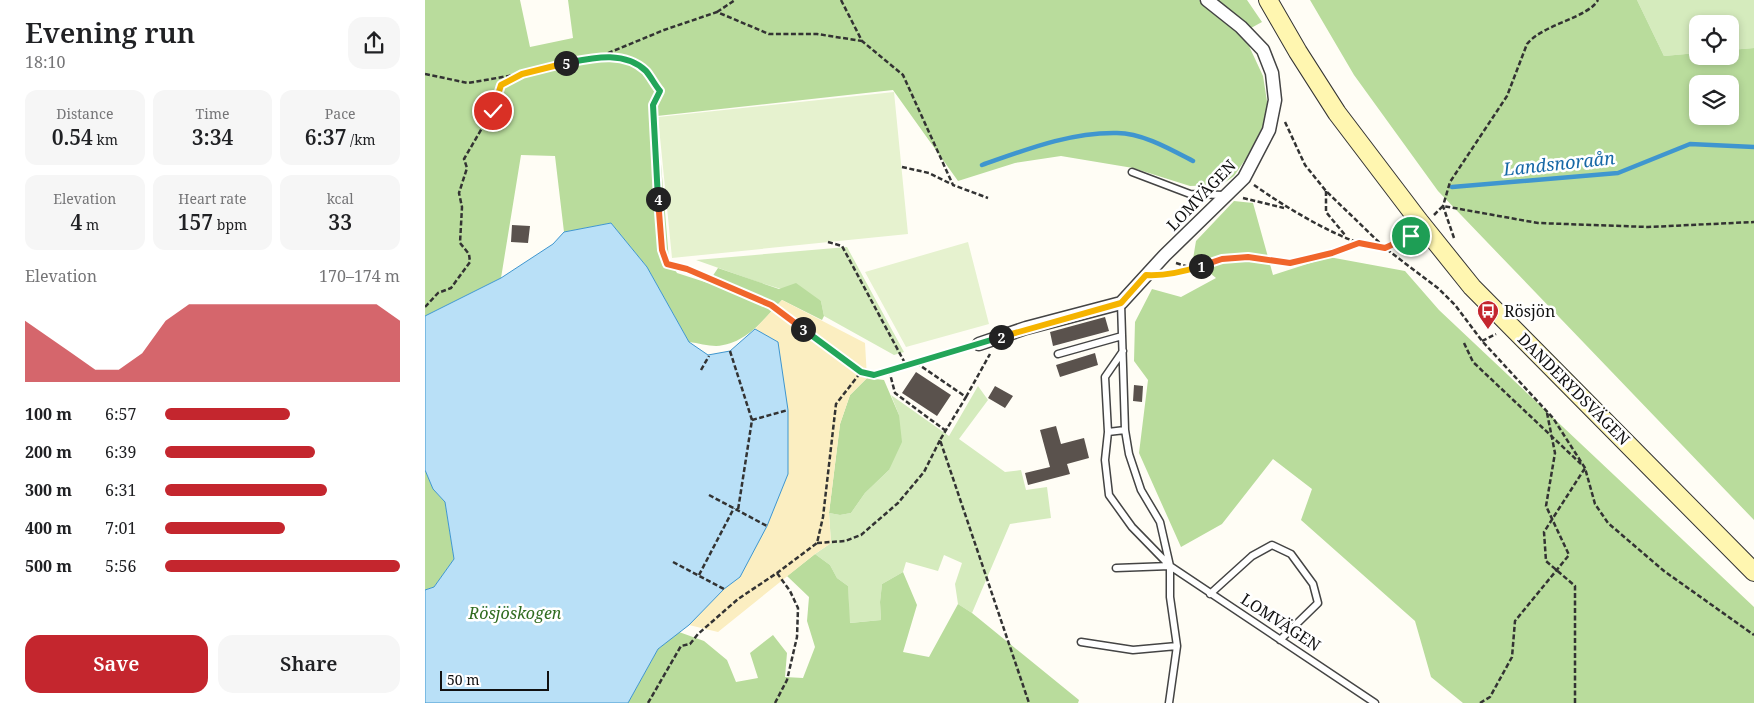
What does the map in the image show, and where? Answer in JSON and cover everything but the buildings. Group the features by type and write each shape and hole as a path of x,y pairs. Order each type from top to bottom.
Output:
{"main road":[{"name":"DANDERYDSVÄGEN","path":"1268,0 1337,113 1471,287 1754,572"}],"street":[{"name":"LOMVÄGEN","path":"1121,303 1165,255 1244,178 1269,130 1275,100 1272,73 1263,50 1241,26 1207,0"},
{"path":"979,344 1121,303"}],"lane":[{"path":"1132,172 1190,194 1227,195"},
{"path":"1121,303 1125,430 1129,454 1141,490 1160,522 1170,566 1170,597 1177,646 1169,703"},
{"path":"1058,354 1122,336"},
{"name":"LOMVÄGEN","path":"1123,351 1105,378 1108,432 1105,460 1109,495 1132,527 1170,566 1375,703"},
{"path":"1108,432 1125,430"},
{"path":"1210,594 1252,556 1271,545 1291,554 1313,584 1318,603 1279,640"},
{"path":"1116,568 1170,566"},
{"path":"1081,642 1133,650 1177,646"}],"path":[{"path":"425,74 468,82 522,74 599,57 665,30 717,12 735,0"},
{"path":"841,0 862,41 903,75 953,185"},
{"path":"1434,215 1443,206 1450,182 1507,96 1530,39 1557,23 1592,8 1598,0"},
{"path":"717,12 769,34 817,34 862,41"},
{"path":"599,57 631,61 645,71 660,91 653,105 662,250 667,264 687,269 771,305 861,372 874,375 979,344"},
{"path":"425,307 438,293 451,288 470,262 469,254 460,243 463,207 459,194 467,168 464,159 493,111 501,85 522,74"},
{"path":"1275,100 1305,165 1326,191 1385,248 1439,289 1455,305 1482,342 1553,418 1585,468 1595,504 1608,523 1664,571 1754,635"},
{"path":"902,167 929,173 953,185 988,198"},
{"path":"1244,178 1290,209 1359,243 1385,248 1411,236"},
{"path":"1326,191 1326,212 1347,238"},
{"path":"1227,195 1290,209"},
{"path":"1443,206 1538,223 1648,227 1754,222"},
{"path":"827,242 842,246 906,365"},
{"path":"1146,275 1157,276 1175,272 1183,273 1222,259 1248,257 1290,263 1332,253 1359,243"},
{"path":"1165,255 1177,263 1194,268"},
{"path":"648,703 681,646 690,644 698,634 738,599 817,543 845,541 861,535 898,503 924,472 940,440 1000,337"},
{"path":"1464,343 1473,362 1585,468"},
{"path":"730,351 751,420 738,510"},
{"path":"701,370 709,356"},
{"path":"915,362 966,397"},
{"path":"889,370 895,393 946,431"},
{"path":"817,543 823,517 836,404 861,372"},
{"path":"751,420 788,410"},
{"path":"1480,703 1490,697 1513,656 1515,621 1569,555 1546,506 1555,453 1547,412"},
{"path":"940,440 1029,703"},
{"path":"1575,703 1575,586 1546,561 1545,532 1585,468"},
{"path":"709,495 767,526"},
{"path":"699,575 734,508"},
{"path":"673,562 724,589"},
{"path":"775,703 787,680 797,637 798,608 790,591 777,573"}],"green space":[{"path":"425,0 520,0 530,47 573,38 568,0 1199,0 1236,27 1249,46 1263,76 1269,114 1247,157 1234,176 1221,185 1190,186 1133,168 1061,156 1015,163 958,181 893,90 657,116 669,260 677,273 708,283 718,268 779,289 796,283 821,301 824,316 822,320 782,300 761,323 736,341 716,346 689,342 647,267 611,223 564,232 555,156 521,155 501,278 425,316"},
{"path":"1215,0 1247,0 1262,22 1251,28"},
{"path":"1310,0 1637,0 1664,56 1689,54 1689,65 1739,65 1739,49 1754,48 1754,520 1438,191 1354,75"},
{"path":"1637,0 1754,0 1754,48 1739,49 1739,15 1689,15 1689,54 1664,56"},
{"path":"894,92 908,234 672,258 658,117"},
{"path":"1234,201 1253,203 1273,275 1329,257 1405,271 1439,310 1754,607 1754,703 1463,703 1431,677 1415,621 1301,520 1312,489 1273,459 1222,524 1181,547 1139,453 1148,380 1134,361 1135,322 1152,289 1181,297 1216,278 1193,259 1196,241"},
{"path":"968,242 989,324 906,347 865,272"},
{"path":"847,247 904,352 894,355 824,316 821,301 761,283 696,260"},
{"path":"867,378 884,380 899,415 902,442 889,470 865,493 851,513 840,515 829,513 840,424 850,395"},
{"path":"978,386 988,400 959,439 1005,472 1021,470 1026,490 1047,487 1051,518 1010,524 972,613 958,604 955,584 962,563 944,555 938,571 906,562 903,572 882,584 881,620 849,623 848,586 837,578 830,565 815,554 831,543 829,513 840,515 851,513 865,493 889,470 899,415 891,395 949,436"},
{"path":"425,470 433,489 445,502 454,559 434,587 425,590"},
{"path":"815,554 830,565 837,578 848,586 850,623 881,620 882,584 903,572 917,605 903,652 929,657 958,604 972,613 1079,700 1078,703 628,703 658,649 679,632 704,641 727,660 736,682 758,678 750,653 773,635 787,653 785,677 803,678 815,647 807,621 809,597 787,576"}],"sand":[{"path":"782,300 865,343 867,378 850,395 840,424 829,513 831,543 718,632 689,625 724,589 740,577 778,342 755,329"}],"water":[{"path":"611,223 647,267 689,342 708,355 730,351 755,329 778,342 788,410 788,474 767,526 740,577 724,589 689,625 658,649 628,703 425,703 425,590 434,587 454,559 445,502 433,489 425,470 425,316 501,278 553,244 564,232"}],"waterway":[{"path":"982,165 1048,143 1099,133 1136,136 1165,147 1193,161"},
{"name":"Landsnoraån","path":"1452,187 1618,173 1690,144 1754,147"}],"place":[{"name":"Rösjön","path":"1488,330"}],"route":[{"path":"493,111 497,92 501,85 522,74 599,57 631,61 645,71 660,91 653,105 662,250 667,264 687,269 771,305 861,372 874,375 1026,328 1121,303 1146,275 1157,276 1175,272 1183,273 1222,259 1248,257 1290,263 1332,253 1359,243 1385,248 1411,236"}],"park label":[{"name":"Rösjöskogen","path":"515,613"}]}
